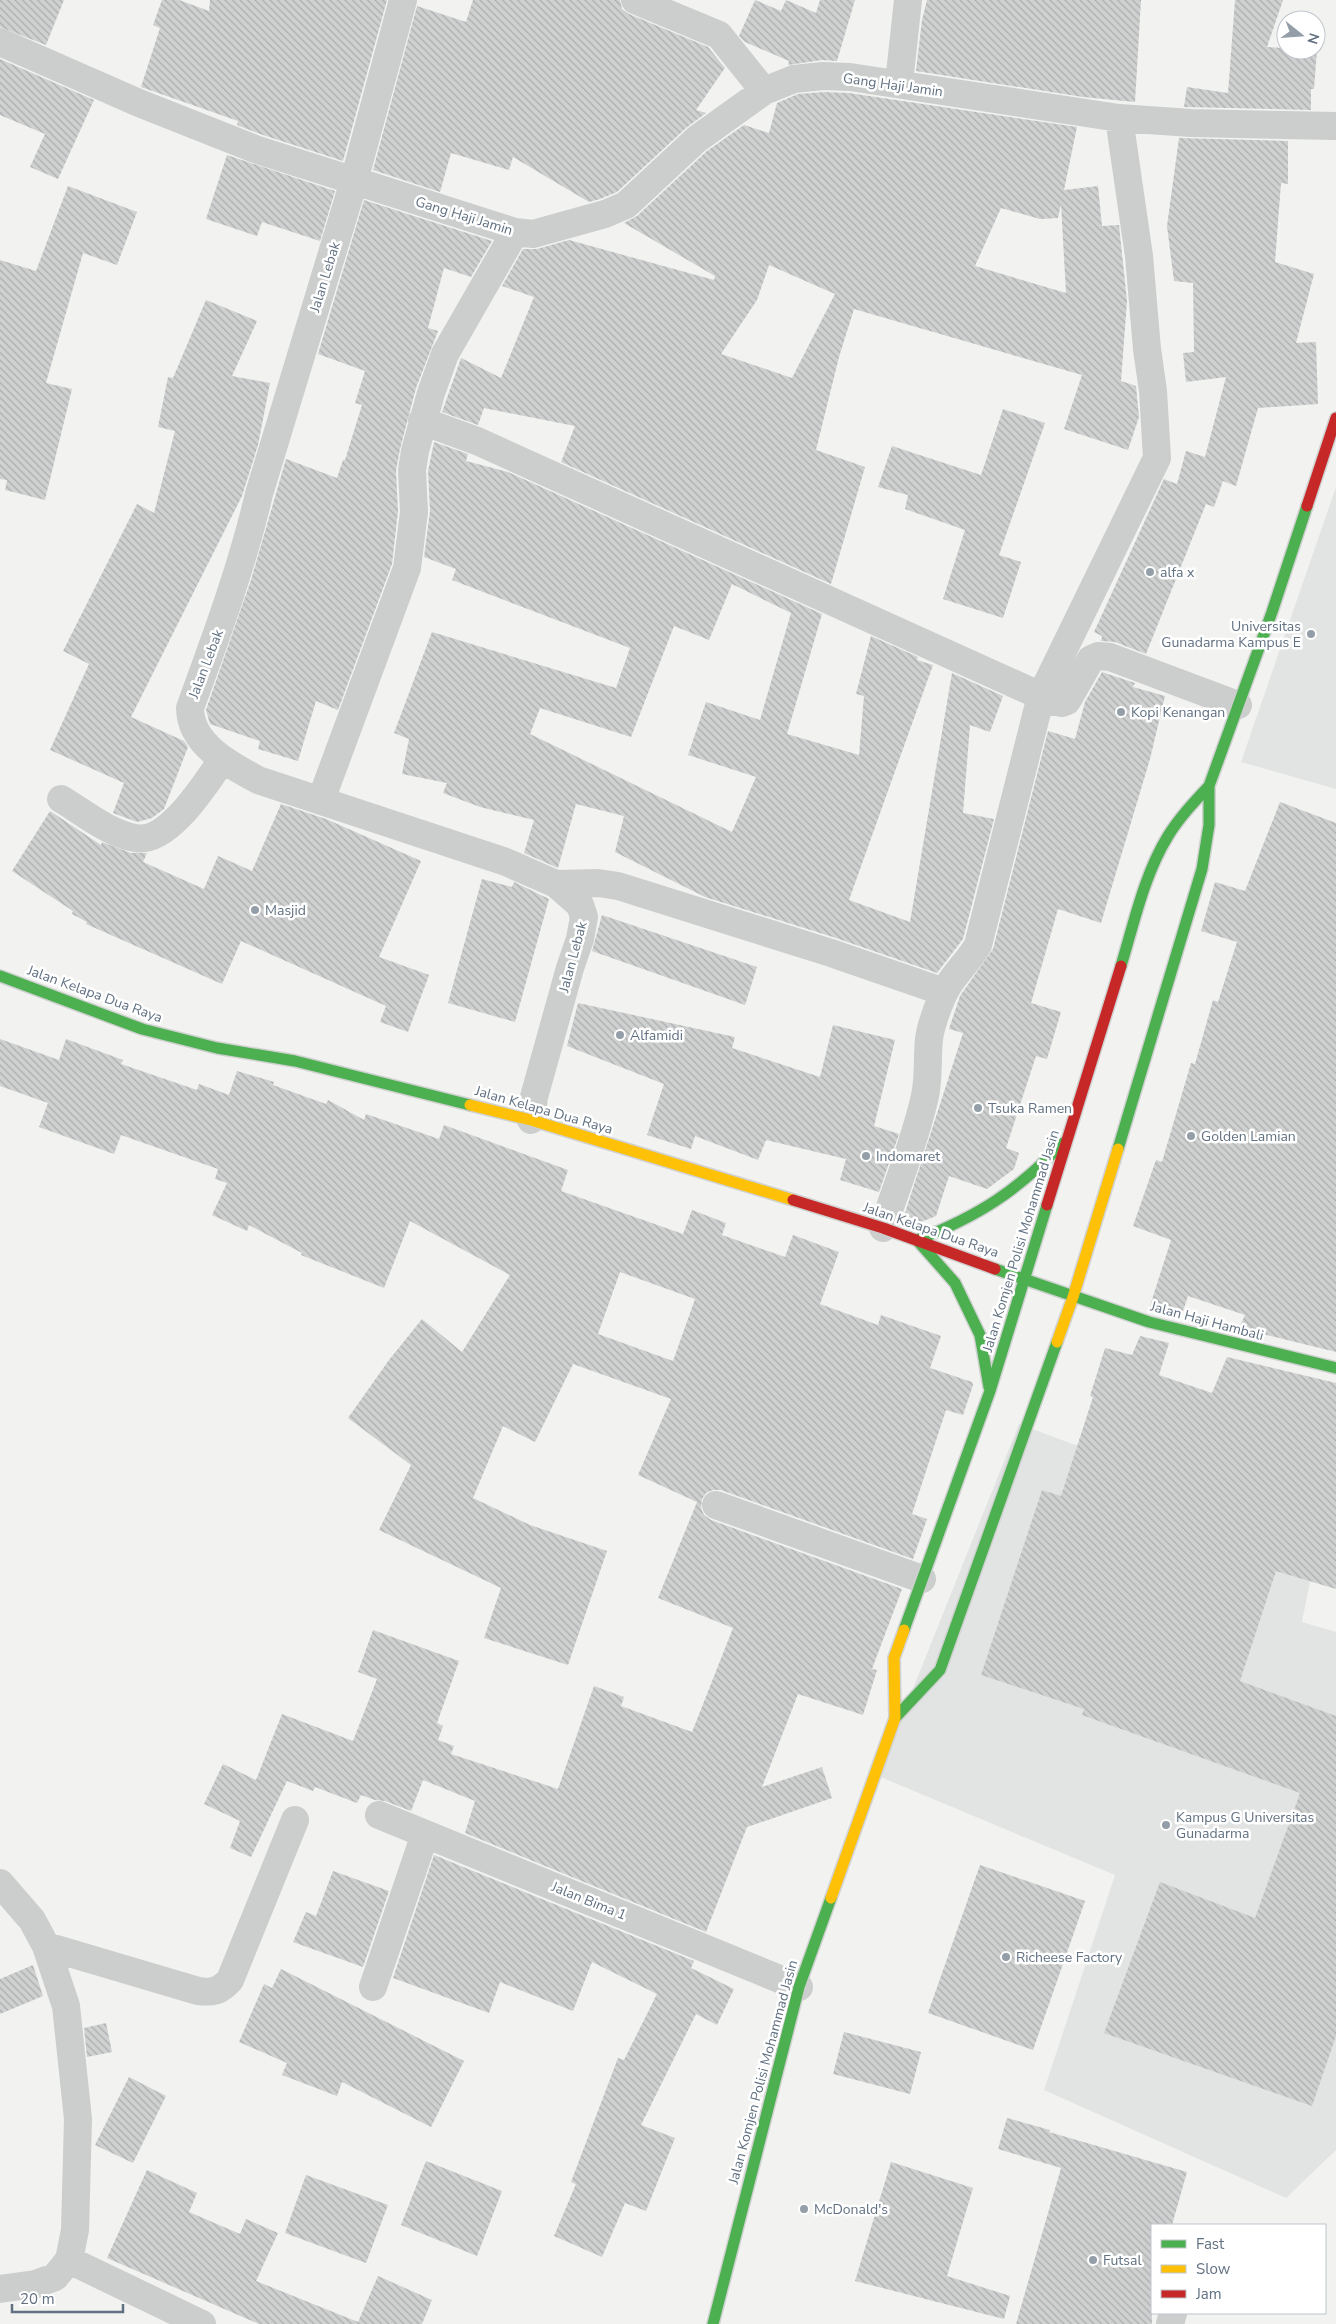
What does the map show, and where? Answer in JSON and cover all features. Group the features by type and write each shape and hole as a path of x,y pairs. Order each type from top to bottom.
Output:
{"main road":[{"name":"Jalan Komjen Polisi Mohammad Jasin","path":"895,1718 940,1670 1073,1297 1202,869 1208,832 1209,786 1272,612 1336,418"},
{"name":"Jalan Komjen Polisi Mohammad Jasin","path":"713,2324 799,1987 895,1718 894,1658 990,1391 1149,874 1161,845 1183,812 1209,786"},
{"name":"Jalan Kelapa Dua Raya","path":"0,976 142,1029 217,1048 295,1061 347,1073 531,1120 883,1228 1073,1297"},
{"path":"990,1391 980,1335 955,1284 917,1240 961,1224 1001,1201 1037,1172 1068,1137"},
{"name":"Jalan Haji Hambali","path":"1073,1297 1206,1337 1336,1368"}],"street":[{"name":"Jalan Lebak","path":"403,0 354,181 259,494 249,539 223,620 190,708 190,722 222,760 258,780 506,862 556,884 580,905 584,917 580,939 534,1096 531,1120"},
{"path":"634,0 719,35 764,91"},
{"path":"899,83 908,0"},
{"name":"Gang Haji Jamin","path":"0,42 139,103 238,143 515,232 533,234 605,214 626,205 697,140 764,91 794,80 823,76 899,83 955,94 1119,118 1192,123 1336,126"},
{"path":"883,1228 924,1097 929,1069 929,1039 944,992 956,973 970,959 978,945 1041,696 1157,458 1153,391 1146,349 1139,256 1119,118"},
{"path":"321,800 406,568 414,512 412,470 422,421 445,354 515,232"},
{"path":"422,421 502,452 1057,703 1067,701 1091,659 1098,656 1117,660 1238,705"},
{"path":"61,798 124,835 137,839 150,838 163,831 180,816 222,760"},
{"path":"556,884 598,883 618,886 831,953 944,992"},
{"path":"716,1505 922,1579"},
{"name":"Jalan Bima 1","path":"380,1815 799,1987"},
{"path":"46,1946 198,1991 212,1992 222,1989 230,1980 294,1820"},
{"path":"374,1988 426,1834"},
{"path":"0,1883 32,1920 46,1946 66,2006 78,2119 75,2230 69,2260 55,2277 36,2284 0,2289"},
{"path":"69,2260 202,2324"}],"shaded area":[{"name":"Universitas Gunadarma Kampus E","path":"1336,487 1336,789 1241,762"},
{"name":"Kampus G Universitas Gunadarma","path":"1019,1424 1319,1536 1302,1622 1336,1632 1336,2150 1286,2198 1044,2090 1115,1875 878,1776"}],"building":[{"path":"0,0 64,0 46,45 0,27"},
{"path":"162,0 179,0 209,11 210,0 387,0 343,161 260,134 237,125 238,121 141,87 160,28 153,25"},
{"path":"473,0 620,0 622,9 629,14 708,47 725,68 696,110 706,113 686,128 617,192 600,199 589,202 513,157 509,170 451,153 440,192 373,170 417,6 466,22"},
{"path":"755,0 781,11 786,0 816,13 820,0 855,0 837,61 822,60 788,65 789,61 745,42 739,36"},
{"path":"927,0 1141,0 1135,102 1083,97 916,71 922,20"},
{"path":"1235,0 1283,0 1280,10 1276,10 1276,21 1267,47 1276,47 1276,60 1316,60 1314,89 1311,89 1311,110 1184,107 1187,87 1228,93"},
{"path":"0,59 94,100 58,179 30,167 45,134 0,115"},
{"path":"849,93 1077,127 1064,190 1098,186 1102,226 1119,225 1127,301 1121,381 1136,386 1139,417 1128,450 1064,429 1082,375 854,309 839,357 816,450 865,467 831,584 561,462 575,426 484,408 478,425 442,412 461,358 501,378 534,297 502,286 523,249 537,249 569,240 714,280 715,276 624,223 637,216 707,151 744,125 769,133 777,103 798,94","holes":["1061,204 1066,293 975,266 1001,208 1040,219 1058,218","769,265 835,294 792,378 721,354 757,300"]},
{"path":"1179,138 1288,141 1288,184 1281,183 1275,262 1314,274 1296,343 1316,342 1318,404 1258,408 1236,486 1223,481 1214,507 1206,504 1146,654 1115,642 1101,641 1102,636 1094,632 1164,479 1177,484 1186,451 1205,457 1226,377 1186,382 1183,353 1194,352 1193,283 1174,281 1167,226"},
{"path":"227,155 335,191 320,241 262,222 257,236 206,219"},
{"path":"68,186 137,212 117,265 83,253 46,383 72,389 45,500 5,490 7,480 0,479 0,260 36,271"},
{"path":"364,200 492,241 471,277 444,268 428,328 438,331 416,388 396,471 398,511 392,564 338,710 316,701 298,761 258,749 260,741 210,724 206,710 251,580 286,459 337,478 343,460 345,460 362,405 355,403 365,371 318,354"},
{"path":"206,300 257,321 232,376 270,383 258,445 242,496 131,717 184,741 188,747 164,809 152,818 137,822 113,813 124,783 50,750 89,664 63,651 137,504 154,513 175,431 158,427 168,377 173,378"},
{"path":"1003,409 1045,423 999,555 1021,562 1003,618 943,599 965,530 905,509 908,495 878,487 892,446 981,475"},
{"path":"434,442 468,454 466,461 508,472 822,614 787,734 859,755 864,696 856,694 871,636 918,657 917,660 933,665 849,900 910,922 952,673 1003,696 990,732 970,725 963,813 994,819 963,939 937,973 836,938 705,897 615,852 624,816 576,804 558,868 524,853 534,820 480,807 443,793 447,783 402,774 409,739 394,733 432,632 616,688 630,648 452,580 456,569 424,557 430,511 428,471","holes":["732,584 791,613 760,720 706,702 688,755 756,777 732,832 530,734 540,708 631,737 674,626 709,640"]},
{"path":"1102,672 1135,683 1133,687 1165,696 1150,759 1101,923 1058,909 1031,1003 1061,1012 1047,1059 1036,1056 1006,1148 1019,1153 1014,1169 987,1189 949,1176 936,1216 921,1222 904,1216 963,1033 949,1029 960,996 993,949 1048,731 1075,739 1085,702"},
{"path":"1280,802 1336,823 1336,1352 1239,1328 1245,1315 1188,1296 1183,1311 1179,1310 1178,1313 1150,1306 1171,1240 1133,1226 1156,1160 1162,1162 1191,1063 1195,1064 1213,1000 1218,1002 1237,942 1201,931 1215,882 1245,891"},
{"name":"Masjid","path":"281,804 326,819 421,861 379,957 429,975 408,1032 380,1022 386,1006 241,941 222,984 86,924 87,922 72,914 73,911 12,871 50,811 101,845 102,842 131,853 147,853 143,862 204,889 218,856 252,871"},
{"path":"482,879 512,887 514,882 549,899 515,1022 448,1003"},
{"path":"602,915 757,967 745,1005 592,951"},
{"path":"578,1003 735,1037 732,1048 820,1077 833,1025 895,1040 874,1126 899,1134 879,1192 840,1180 846,1159 766,1140 758,1160 695,1136 691,1149 647,1135 664,1084 567,1046"},
{"path":"0,1039 59,1060 66,1039 123,1060 121,1064 197,1090 199,1084 229,1095 237,1071 274,1082 273,1085 326,1104 328,1100 364,1120 366,1114 439,1139 444,1125 568,1170 561,1191 683,1234 692,1210 726,1223 722,1235 785,1257 793,1235 839,1252 820,1304 878,1325 881,1315 941,1336 930,1368 972,1382 973,1385 963,1415 946,1410 912,1514 927,1519 913,1559 721,1490 713,1490 706,1493 702,1499 701,1508 704,1515 711,1520 902,1589 872,1669 877,1670 863,1715 798,1694 762,1787 822,1767 832,1798 747,1827 706,1932 465,1833 475,1801 423,1780 411,1811 385,1801 361,1795 357,1803 315,1787 313,1791 287,1781 251,1857 230,1848 240,1821 204,1804 223,1764 256,1780 282,1714 353,1741 377,1679 358,1672 373,1630 459,1661 437,1723 443,1726 438,1740 454,1746 451,1754 558,1789 594,1686 624,1697 621,1706 692,1732 733,1628 658,1598 697,1502 638,1475 671,1399 573,1364 535,1442 503,1426 473,1498 530,1525 607,1551 568,1665 484,1638 501,1588 379,1530 411,1465 348,1418 389,1360 422,1319 462,1352 510,1275 410,1221 384,1288 301,1255 302,1253 249,1225 247,1231 212,1215 227,1183 215,1179 218,1169 121,1135 114,1154 39,1127 48,1103 0,1086","holes":["620,1272 695,1299 673,1361 598,1334"]},
{"path":"1140,1336 1169,1343 1159,1375 1212,1393 1227,1357 1336,1383 1336,1589 1276,1571 1240,1681 1336,1716 1336,2036 1312,2106 1104,2033 1160,1882 1255,1918 1300,1793 1082,1715 1084,1709 981,1675 1042,1490 1061,1496 1093,1397 1090,1396 1105,1348 1132,1355"},
{"path":"434,1855 694,1961 691,1968 734,1989 717,2025 696,2014 641,2125 675,2138 646,2211 625,2203 602,2257 554,2236 576,2184 571,2182 618,2058 624,2060 657,1994 592,1962 573,2011 500,1982 489,2013 393,1978"},
{"name":"Richeese Factory","path":"980,1865 1085,1901 1033,2050 928,2013"},
{"path":"333,1871 389,1891 363,1967 293,1942 306,1912 316,1916"},
{"path":"33,1965 43,1996 0,2014 0,1979"},
{"path":"281,1969 464,2061 431,2127 342,2082 337,2096 282,2075 287,2063 239,2042 264,1984 272,1988"},
{"path":"106,2023 112,2052 87,2057 84,2028"},
{"path":"844,2032 921,2052 910,2094 833,2074"},
{"path":"129,2077 166,2096 133,2163 95,2145"},
{"name":"Futsal","path":"1007,2118 1187,2172 1172,2224 1151,2224 1152,2324 1016,2324 1061,2168 998,2149"},
{"path":"426,2161 502,2191 477,2256 401,2225"},
{"path":"891,2162 973,2188 947,2276 1010,2296 1004,2319 855,2281"},
{"path":"147,2170 197,2193 189,2212 240,2234 246,2219 278,2233 256,2281 358,2322 378,2276 432,2300 422,2324 259,2324 107,2258"},
{"path":"306,2175 388,2205 366,2263 285,2233"}],"traffic: fast":[{"path":"1118,1149 1202,869 1209,825 1209,786 1272,612 1307,506"},
{"path":"1121,966 1140,900 1152,867 1177,823 1209,786"},
{"path":"0,976 142,1029 217,1048 295,1061 470,1105"},
{"path":"989,1387 980,1335 955,1283 917,1240 960,1221 996,1200 1030,1175 1063,1143"},
{"path":"904,1630 990,1391 1047,1205"},
{"path":"995,1269 1149,1322 1336,1368"},
{"path":"895,1718 940,1670 1057,1342"},
{"path":"713,2324 799,1987 831,1898"}],"traffic: slow":[{"path":"470,1105 531,1120 793,1200"},
{"path":"1057,1342 1073,1297 1118,1149"},
{"path":"831,1898 895,1718 894,1658 904,1630"}],"traffic: jam":[{"path":"1307,506 1336,418"},
{"path":"1047,1205 1121,966"},
{"path":"793,1200 883,1228 995,1269"}],"place":[{"name":"alfa x","path":"1150,572"},
{"name":"Universitas Gunadarma Kampus E","path":"1311,634"},
{"name":"Kopi Kenangan","path":"1121,712"},
{"name":"Masjid","path":"255,910"},
{"name":"Alfamidi","path":"620,1035"},
{"name":"Tsuka Ramen","path":"978,1108"},
{"name":"Golden Lamian","path":"1191,1136"},
{"name":"Indomaret","path":"866,1156"},
{"name":"Kampus G Universitas Gunadarma","path":"1166,1825"},
{"name":"Richeese Factory","path":"1006,1957"},
{"name":"McDonald's","path":"804,2209"},
{"name":"Futsal","path":"1093,2260"}]}
